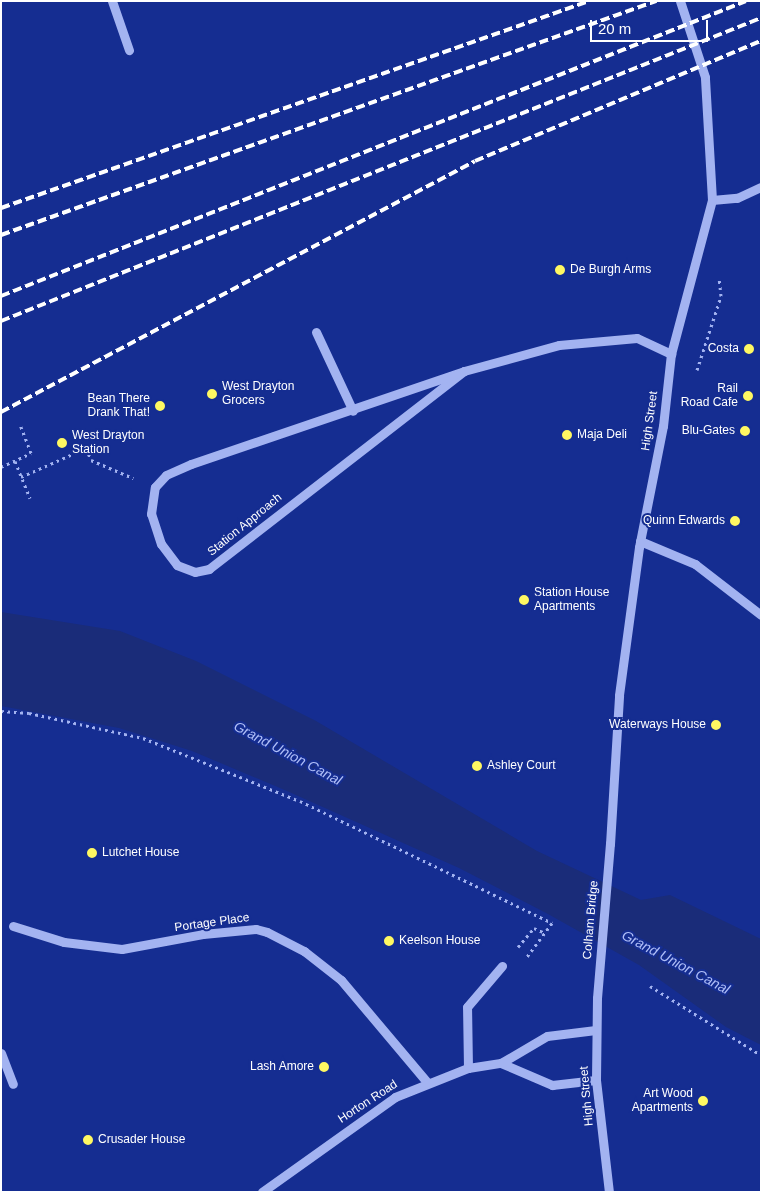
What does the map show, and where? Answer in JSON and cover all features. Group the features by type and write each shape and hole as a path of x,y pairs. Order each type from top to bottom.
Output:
{"street":[{"path":"112,1 129,50"},
{"name":"High Street","path":"610,844 620,695 640,541 663,426 671,354 712,200 705,76 682,4"},
{"path":"712,200 737,198 761,187"},
{"path":"316,332 353,412"},
{"name":"Station Approach","path":"464,371 214,566 202,571 187,570 170,557 155,529 150,510 155,487 166,475 191,464 353,412 464,371 520,355 596,339 637,338 671,354"},
{"path":"640,541 695,564 761,615"},
{"name":"Colham Bridge","path":"597,998 610,844"},
{"name":"Portage Place","path":"12,926 64,942 122,949 203,934 256,929 267,932 304,951 341,980 427,1082"},
{"path":"468,1068 467,1006 502,966"},
{"name":"High Street","path":"597,998 596,1080 609,1192"},
{"name":"Horton Road","path":"262,1192 395,1097 427,1082 468,1068 501,1063 547,1036 596,1030"},
{"path":"1,1053 13,1084"},
{"path":"501,1063 552,1085 596,1080"}],"path":[{"path":"1,467 31,453 20,424"},
{"path":"22,477 86,448 91,460 155,487"},
{"path":"15,461 30,498"},
{"path":"1,711 28,713 143,738 300,801 552,923 545,933 534,928 502,966"},
{"path":"650,986 761,1055"}],"water":[{"name":"Grand Union Canal","path":"1,612 120,631 196,661 316,721 537,851 641,900 670,895 761,939 761,1045 726,1027 639,965 548,914 459,868 287,791 192,751 119,728 1,706"}],"railway":[{"path":"1,208 589,1"},
{"path":"1,235 656,1"},
{"path":"1,296 746,1"},
{"path":"1,321 761,18"},
{"path":"1,412 475,161 761,41"}],"place":[{"name":"De Burgh Arms","path":"560,270"},
{"name":"Costa","path":"749,349"},
{"name":"West Drayton Grocers","path":"212,394"},
{"name":"Rail Road Cafe","path":"748,396"},
{"name":"Bean There Drank That!","path":"160,406"},
{"name":"Blu-Gates","path":"745,431"},
{"name":"Maja Deli","path":"567,435"},
{"name":"West Drayton Station","path":"62,443"},
{"name":"Quinn Edwards","path":"735,521"},
{"name":"Station House Apartments","path":"524,600"},
{"name":"Waterways House","path":"716,725"},
{"name":"Ashley Court","path":"477,766"},
{"name":"Lutchet House","path":"92,853"},
{"name":"Keelson House","path":"389,941"},
{"name":"Lash Amore","path":"324,1067"},
{"name":"Art Wood Apartments","path":"703,1101"},
{"name":"Crusader House","path":"88,1140"}]}
